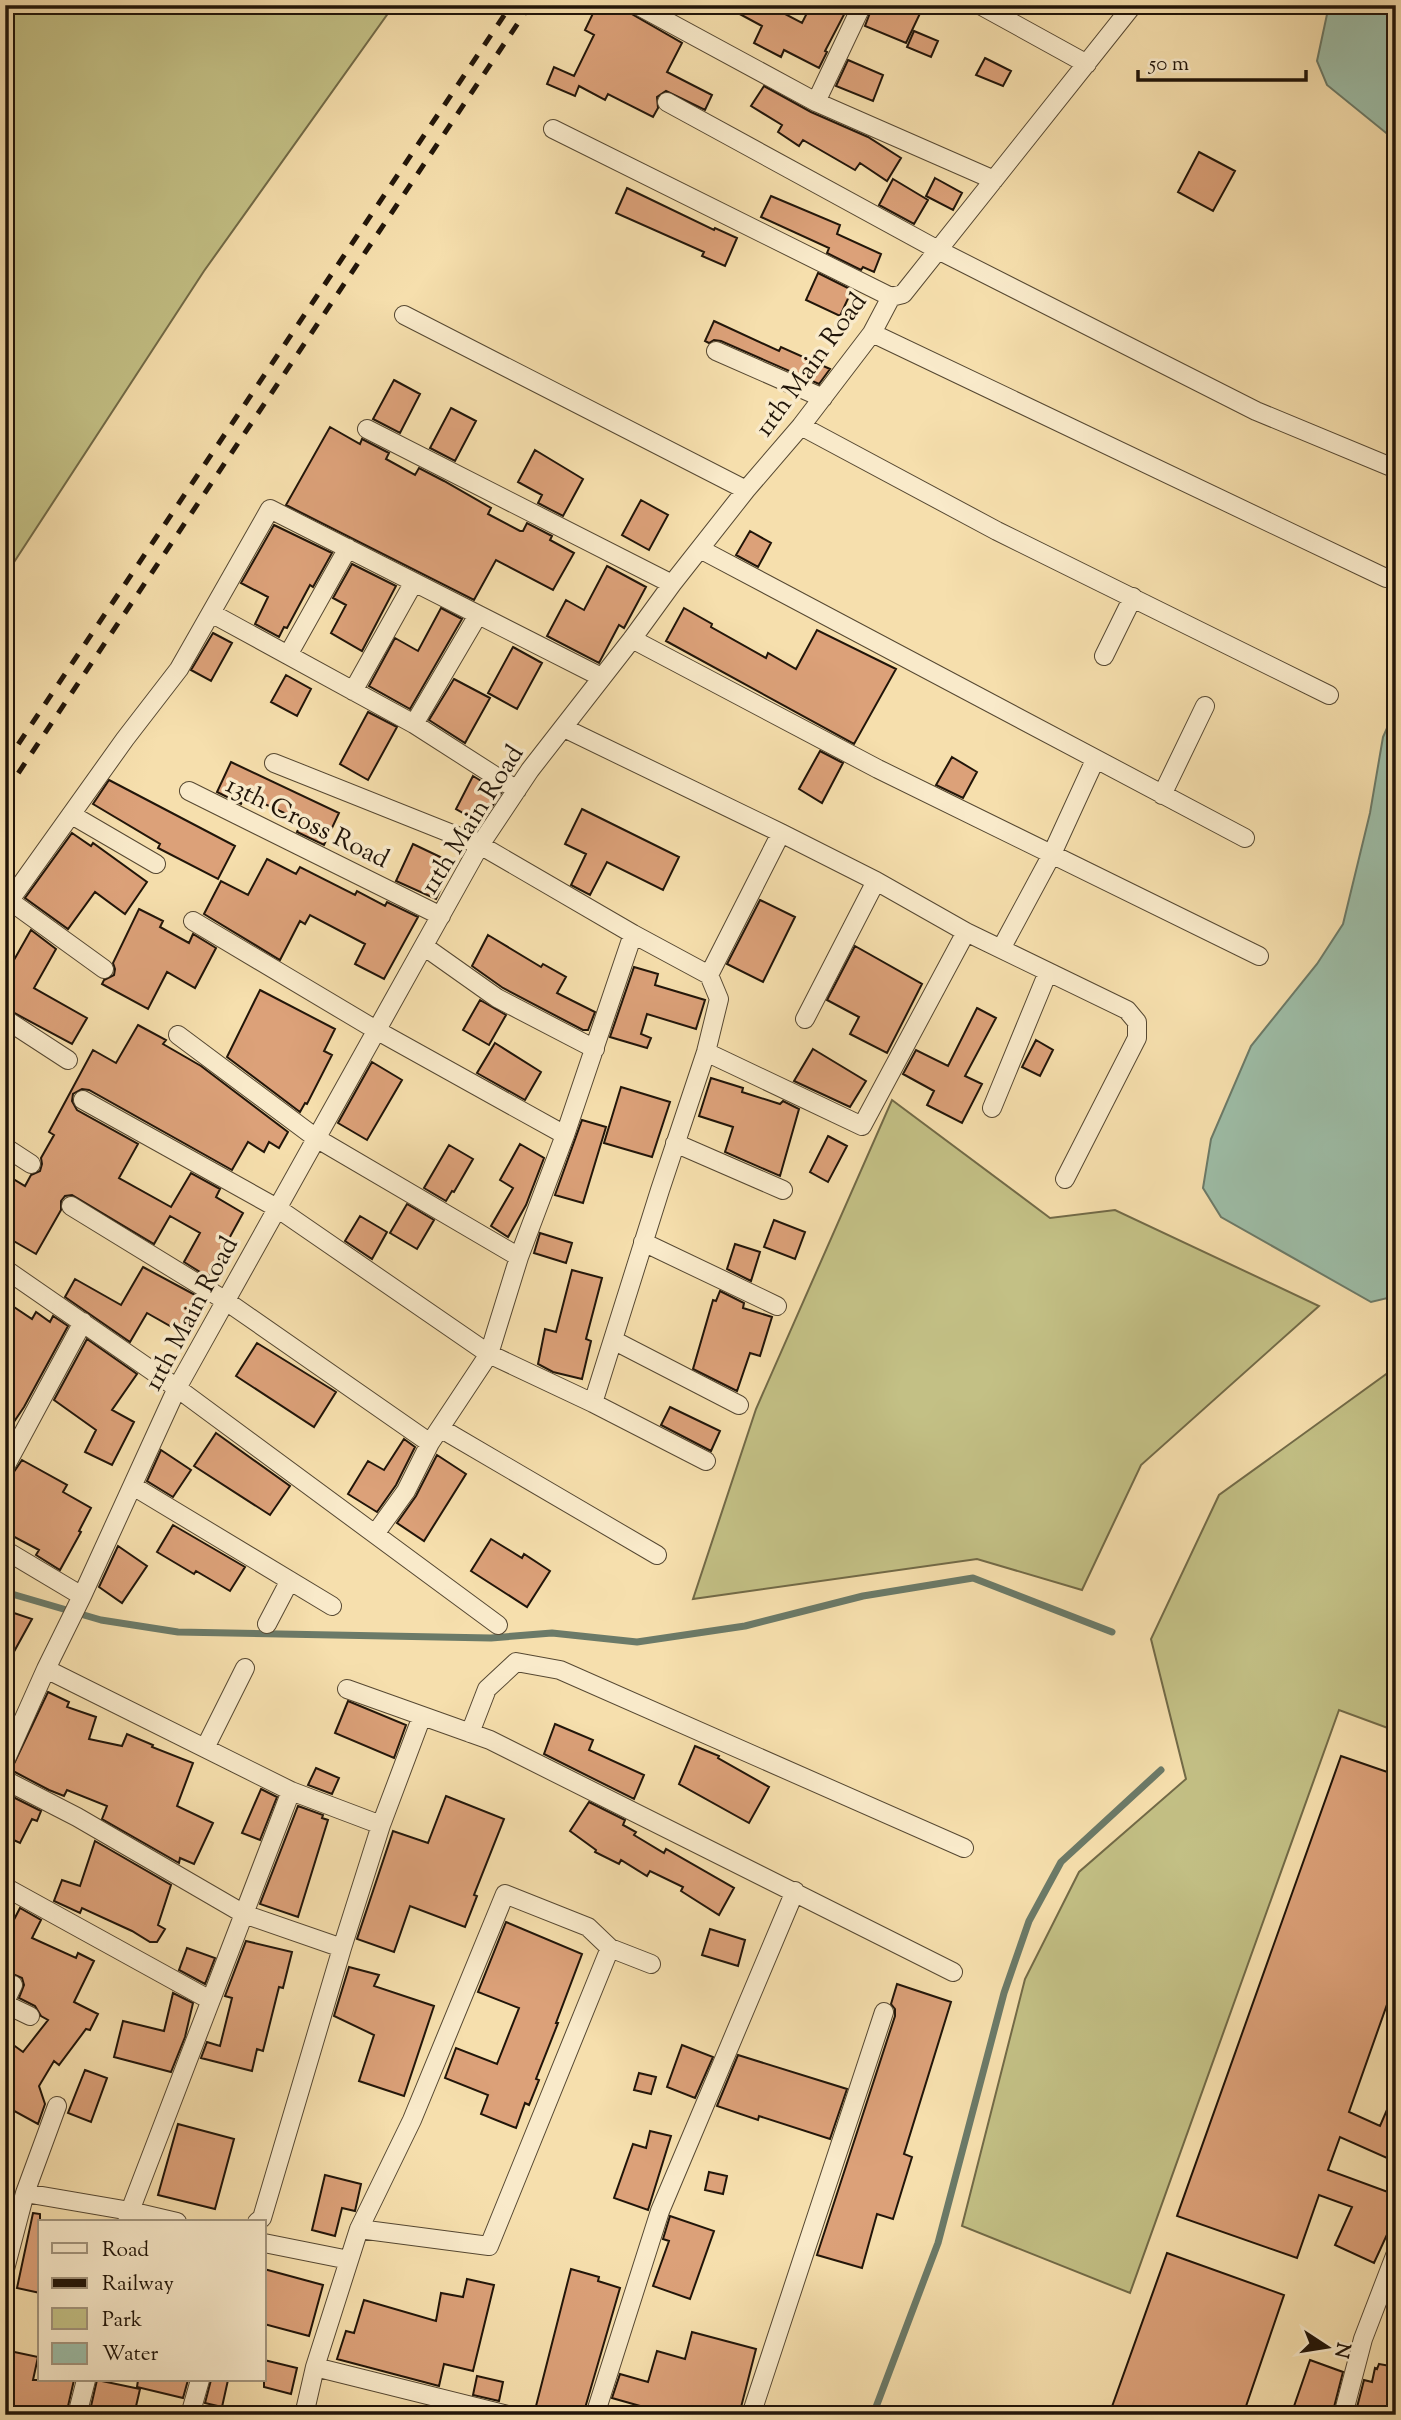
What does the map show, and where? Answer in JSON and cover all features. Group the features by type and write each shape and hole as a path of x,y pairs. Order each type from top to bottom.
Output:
{"street":[{"path":"637,5 816,102 994,180"},
{"path":"816,102 862,5"},
{"path":"980,5 1087,64"},
{"name":"11th Main Road","path":"5,1762 177,1388 480,845 517,790 672,584 746,490 801,426 872,333 891,297 903,294 1133,5"},
{"path":"667,102 938,250 1256,411 1396,470"},
{"path":"553,130 891,297"},
{"path":"404,316 746,490"},
{"path":"872,333 1387,578"},
{"path":"716,351 823,398"},
{"path":"801,426 997,531 1329,695"},
{"path":"367,429 672,584"},
{"path":"104,969 7,904 125,739 180,669 270,509 601,677"},
{"path":"288,656 348,548"},
{"path":"700,549 1245,838"},
{"path":"353,691 414,582"},
{"path":"1104,656 1133,597"},
{"path":"211,613 414,724 517,790"},
{"path":"414,724 478,615"},
{"path":"632,639 878,769 1259,956"},
{"path":"1162,795 1205,706"},
{"path":"564,727 876,880 966,932 1002,947 1127,1010 1137,1021 1137,1038 1065,1179"},
{"path":"1002,947 1051,856 1095,760"},
{"path":"274,763 480,845 709,975 719,999 706,1052 593,1403"},
{"name":"13th Cross Road","path":"189,791 441,916"},
{"path":"72,815 156,864"},
{"path":"709,975 781,833"},
{"path":"805,1018 876,880"},
{"path":"193,921 376,1030 565,1135"},
{"path":"706,1052 862,1126 966,932"},
{"path":"375,1534 406,1491 435,1436 489,1354 519,1257 565,1135 633,934"},
{"path":"425,947 497,998 595,1049"},
{"path":"992,1108 1048,972"},
{"path":"5,1019 68,1060"},
{"path":"178,1035 316,1138 519,1257"},
{"path":"83,1100 277,1208 489,1354 706,1461"},
{"path":"675,1143 783,1190"},
{"path":"5,1147 31,1164"},
{"path":"71,1206 226,1301 435,1436 657,1555"},
{"path":"643,1242 777,1306"},
{"path":"6,1270 177,1388 498,1625"},
{"path":"5,1467 83,1322"},
{"path":"613,1340 739,1405"},
{"path":"133,1486 332,1606"},
{"path":"5,1550 82,1596"},
{"path":"267,1624 289,1582"},
{"path":"470,1733 487,1689 516,1662 560,1670 964,1849"},
{"path":"205,1748 245,1668"},
{"path":"46,1669 292,1791 381,1825"},
{"path":"347,1689 489,1740 953,1972"},
{"path":"260,2220 381,1825 422,1716"},
{"path":"5,1780 77,1817 244,1914 342,1948"},
{"path":"129,2217 292,1791"},
{"path":"5,1887 210,2000"},
{"path":"595,2415 660,2211 795,1891"},
{"path":"304,2415 315,2367 359,2229 412,2120 505,1894 589,1927 610,1948 651,1964"},
{"path":"359,2229 489,2246 610,1948"},
{"path":"13,1985 5,2003 30,2016"},
{"path":"751,2415 884,2012"},
{"path":"5,2269 24,2193 57,2106"},
{"path":"24,2193 129,2217 158,2220"},
{"path":"266,2243 349,2260"},
{"path":"1343,2415 1363,2339 1396,2253"},
{"path":"315,2367 509,2415"},
{"path":"77,2415 85,2382"},
{"path":"190,2415 199,2382"}],"green space":[{"path":"5,5 394,5 204,271 5,576"},
{"path":"892,1100 1050,1218 1115,1210 1319,1306 1141,1465 1082,1590 977,1559 693,1599 756,1409"},
{"path":"1396,1367 1396,1731 1339,1710 1130,2293 962,2226 1025,1979 1079,1872 1186,1779 1151,1639 1219,1495"}],"water":[{"path":"1329,5 1396,5 1396,141 1327,85 1317,61"},
{"path":"1396,708 1396,1296 1371,1302 1221,1217 1203,1188 1211,1139 1251,1046 1317,964 1343,924 1370,813 1383,737"}],"building":[{"path":"597,5 616,5 682,43 667,72 712,95 705,110 666,91 657,97 658,108 653,117 608,94 605,100 579,86 575,96 547,84 554,67 574,76 594,35 585,30"},
{"path":"723,5 768,5 802,23 811,5 849,5 819,68 784,50 781,57 754,43 762,26"},
{"path":"873,5 924,5 906,43 865,26"},
{"path":"914,31 938,41 931,57 907,47"},
{"path":"985,58 1011,71 1003,86 976,75"},
{"path":"848,60 883,75 873,101 836,86"},
{"path":"764,86 811,112 868,137 901,158 887,181 860,163 855,170 803,140 799,146 778,132 782,125 751,106"},
{"path":"1199,152 1235,171 1213,211 1178,192"},
{"path":"935,178 962,193 953,210 926,196"},
{"path":"893,179 928,200 914,224 879,205"},
{"path":"627,188 714,230 715,228 737,238 725,266 702,256 704,252 616,213"},
{"path":"771,196 840,225 837,234 881,254 874,272 863,267 861,270 827,253 829,248 761,217"},
{"path":"818,273 852,290 840,316 806,300"},
{"path":"714,321 779,351 781,347 830,369 819,384 721,341 714,340 709,343 705,341"},
{"path":"394,380 420,394 400,433 373,419"},
{"path":"451,408 476,421 455,461 430,448"},
{"path":"330,427 360,444 362,439 389,453 386,459 415,475 419,468 444,481 491,508 488,514 520,531 523,531 527,523 552,536 550,540 574,553 553,590 496,560 474,600 286,505"},
{"path":"535,450 583,479 563,516 538,503 542,495 518,482"},
{"path":"641,500 668,515 649,550 622,535"},
{"path":"274,525 332,553 279,637 255,624 268,597 241,583"},
{"path":"750,531 771,543 758,567 736,555"},
{"path":"352,564 396,586 362,651 331,633 346,605 333,598"},
{"path":"607,566 646,587 624,628 619,625 599,663 547,636 566,600 584,610"},
{"path":"441,608 462,619 410,709 369,686 395,638 418,651"},
{"path":"684,608 712,624 711,627 766,658 768,653 796,669 817,630 896,669 854,744 666,641"},
{"path":"213,633 232,643 211,681 191,670"},
{"path":"513,647 542,663 517,709 488,693"},
{"path":"286,675 311,689 297,716 271,702"},
{"path":"454,679 490,698 465,743 429,720"},
{"path":"368,712 397,727 368,780 340,764"},
{"path":"820,751 843,763 822,803 799,789"},
{"path":"952,757 977,772 963,798 936,785"},
{"path":"231,762 339,813 324,845 297,832 302,821 245,795 241,804 217,792"},
{"path":"473,776 501,793 481,823 456,809"},
{"path":"109,780 235,846 218,879 158,848 160,844 93,804"},
{"path":"582,809 679,857 663,890 607,862 590,895 571,885 586,854 565,844"},
{"path":"72,833 91,846 93,843 147,882 125,914 95,892 68,929 25,898"},
{"path":"413,844 453,863 436,899 396,881"},
{"path":"267,859 296,874 300,867 355,895 357,891 385,906 387,902 418,917 384,979 355,964 365,944 310,915 305,924 300,921 280,960 204,914 221,881 248,895"},
{"path":"760,900 795,917 763,982 727,964"},
{"path":"139,909 163,921 160,927 189,943 193,934 216,948 195,988 167,972 148,1009 102,984 114,975 113,963"},
{"path":"31,930 56,949 34,988 87,1018 72,1044 5,1008 5,955 14,960"},
{"path":"488,935 541,967 543,964 566,977 557,993 595,1012 588,1030 583,1030 503,988 472,966"},
{"path":"855,946 922,984 887,1053 850,1034 859,1017 827,1000"},
{"path":"634,967 658,974 655,985 705,1000 696,1029 647,1014 641,1034 651,1038 647,1048 610,1037"},
{"path":"260,990 335,1029 324,1051 332,1055 307,1104 305,1103 300,1112 227,1057"},
{"path":"480,1000 506,1015 489,1045 463,1030"},
{"path":"977,1008 996,1018 965,1076 982,1084 962,1123 927,1105 934,1091 903,1074 916,1050 948,1066"},
{"path":"138,1025 166,1040 163,1044 201,1066 288,1132 279,1148 269,1142 264,1152 248,1142 232,1170 89,1090 82,1089 73,1094 72,1101 77,1110 138,1144 119,1178 171,1207 191,1173 220,1189 216,1197 243,1213 208,1277 184,1262 200,1233 170,1216 154,1244 72,1195 65,1196 61,1201 61,1210 36,1254 5,1236 5,1174 25,1186 31,1175 40,1171 41,1158 54,1135 49,1132 93,1050 116,1063"},
{"path":"1036,1040 1053,1050 1040,1076 1022,1067"},
{"path":"495,1043 541,1072 525,1100 477,1073"},
{"path":"813,1049 866,1081 850,1107 794,1081"},
{"path":"372,1062 402,1080 367,1140 338,1123"},
{"path":"711,1078 743,1088 742,1092 780,1104 783,1101 799,1109 780,1176 725,1152 733,1127 699,1116"},
{"path":"621,1087 670,1102 652,1157 604,1143"},
{"path":"582,1120 606,1127 583,1203 555,1195"},
{"path":"828,1136 847,1146 828,1182 810,1172"},
{"path":"520,1144 544,1158 526,1205 508,1237 491,1226 513,1188 500,1180"},
{"path":"449,1145 473,1159 446,1201 424,1188"},
{"path":"407,1204 434,1220 417,1249 390,1233"},
{"path":"360,1216 387,1232 372,1259 345,1241"},
{"path":"774,1220 805,1232 795,1259 764,1247"},
{"path":"540,1233 572,1243 566,1263 534,1253"},
{"path":"735,1244 760,1252 751,1281 727,1269"},
{"path":"143,1267 197,1296 179,1331 147,1313 130,1342 65,1297 75,1279 121,1305"},
{"path":"572,1270 602,1278 586,1339 591,1341 582,1379 553,1372 538,1364 545,1329 556,1332"},
{"path":"720,1291 744,1303 743,1308 772,1317 760,1356 750,1353 737,1391 693,1369 713,1300 716,1301"},
{"path":"5,1301 32,1319 36,1312 50,1322 53,1316 68,1326 24,1407 5,1435"},
{"path":"87,1339 137,1374 112,1410 134,1422 112,1465 85,1452 96,1430 54,1400"},
{"path":"257,1343 336,1392 314,1427 236,1376"},
{"path":"670,1407 720,1431 711,1451 661,1425"},
{"path":"216,1433 290,1486 270,1515 194,1466"},
{"path":"404,1439 415,1447 396,1485 377,1512 348,1494 368,1461 384,1470"},
{"path":"161,1450 191,1470 173,1497 147,1481"},
{"path":"437,1455 466,1474 424,1541 397,1523 416,1496"},
{"path":"22,1460 67,1485 63,1492 91,1508 60,1570 36,1555 39,1550 5,1532 5,1485"},
{"path":"173,1525 245,1567 230,1591 157,1552"},
{"path":"491,1539 522,1558 524,1554 550,1571 527,1607 471,1571"},
{"path":"118,1546 147,1566 122,1603 99,1587"},
{"path":"5,1610 32,1619 5,1668"},
{"path":"48,1692 69,1702 67,1707 96,1717 89,1739 122,1746 127,1734 193,1763 177,1806 213,1823 194,1864 180,1858 179,1863 102,1819 107,1806 67,1790 64,1796 11,1770"},
{"path":"348,1701 406,1725 394,1758 335,1733"},
{"path":"555,1724 593,1740 589,1750 644,1775 634,1799 544,1754"},
{"path":"695,1746 719,1756 718,1758 769,1787 749,1823 679,1784"},
{"path":"1341,1756 1396,1775 1396,1979 1349,2112 1380,2126 1396,2089 1396,2162 1340,2137 1328,2170 1396,2195 1396,2215 1374,2263 1335,2245 1352,2207 1319,2195 1297,2258 1177,2216"},
{"path":"316,1768 339,1778 332,1794 308,1785"},
{"path":"261,1789 277,1797 260,1840 242,1833"},
{"path":"5,1793 41,1811 37,1821 32,1819 20,1843 5,1836"},
{"path":"446,1796 504,1819 474,1895 477,1896 465,1927 410,1906 394,1952 357,1939 393,1831 428,1843"},
{"path":"589,1802 625,1820 623,1825 636,1832 634,1835 664,1853 666,1849 734,1888 719,1915 681,1891 683,1887 650,1871 647,1876 621,1860 619,1864 595,1852 596,1850 570,1831"},
{"path":"298,1806 323,1815 322,1818 328,1820 298,1917 260,1904"},
{"path":"95,1841 171,1885 158,1925 165,1929 157,1942 150,1942 82,1908 80,1913 54,1901 62,1880 80,1886"},
{"path":"20,1908 41,1920 32,1938 76,1958 78,1953 94,1961 74,2002 98,2014 90,2030 86,2029 59,2065 54,2061 39,2086 45,2104 38,2124 5,2106 5,2039 23,2052 48,2020 41,2016 35,2006 19,1998 24,1985 22,1978 13,1974 5,1977 5,1937"},
{"path":"506,1922 582,1954 536,2079 539,2080 529,2105 525,2103 516,2128 481,2114 488,2095 445,2078 456,2048 497,2064 519,2008 478,1992"},
{"path":"710,1929 745,1940 738,1966 702,1955"},
{"path":"246,1941 292,1952 283,1988 279,1987 263,2051 257,2049 252,2071 201,2058 207,2042 220,2046 232,1998 225,1996"},
{"path":"187,1948 215,1958 205,1984 179,1970"},
{"path":"349,1967 379,1975 374,1986 434,2006 404,2096 359,2081 374,2035 334,2016"},
{"path":"897,1984 951,2002 904,2154 912,2157 893,2219 877,2214 862,2268 817,2255 895,2016 895,2009 891,2004"},
{"path":"173,1993 193,2003 185,2037 171,2072 114,2057 123,2021 164,2031"},
{"path":"682,2045 713,2057 695,2098 667,2087"},
{"path":"738,2055 847,2089 830,2139 759,2116 758,2120 717,2106"},
{"path":"85,2070 107,2078 91,2122 68,2113"},
{"path":"639,2073 656,2077 651,2094 634,2090"},
{"path":"178,2124 234,2139 215,2209 158,2195"},
{"path":"650,2131 671,2136 648,2210 614,2198 633,2144 646,2148"},
{"path":"709,2172 727,2176 723,2194 705,2190"},
{"path":"325,2175 361,2184 355,2211 342,2208 335,2236 312,2230"},
{"path":"33,2213 40,2214 38,2293 17,2288"},
{"path":"670,2216 714,2231 690,2299 653,2286 669,2241 663,2239"},
{"path":"1167,2253 1284,2295 1243,2415 1109,2415"},
{"path":"571,2269 599,2277 598,2281 620,2288 583,2415 554,2415 535,2410"},
{"path":"266,2270 323,2285 309,2336 266,2325"},
{"path":"467,2279 494,2285 473,2371 444,2364 439,2386 337,2359 346,2331 354,2333 364,2300 436,2321 441,2293 463,2297"},
{"path":"692,2332 756,2349 739,2415 672,2415 612,2398 620,2374 648,2382 657,2351 685,2359"},
{"path":"5,2350 38,2357 33,2380 74,2382 66,2415 5,2415"},
{"path":"266,2360 297,2368 291,2394 264,2387"},
{"path":"1310,2360 1343,2372 1332,2415 1291,2415"},
{"path":"1379,2364 1396,2367 1396,2386 1388,2415 1355,2415 1364,2380 1372,2382 1375,2368 1377,2369"},
{"path":"477,2376 503,2382 499,2401 473,2395"},
{"path":"97,2382 140,2389 134,2415 89,2415"},
{"path":"138,2382 187,2382 183,2398 137,2387"},
{"path":"210,2382 228,2382 222,2407 205,2403"}],"waterway":[{"path":"5,1592 101,1620 178,1632 491,1638 552,1633 637,1642 745,1626 863,1596 973,1578 1112,1632"},
{"path":"873,2415 938,2243 1004,1993 1029,1921 1061,1862 1161,1770"}],"railway":[{"path":"5,764 511,5"},
{"path":"5,793 530,5"}]}
